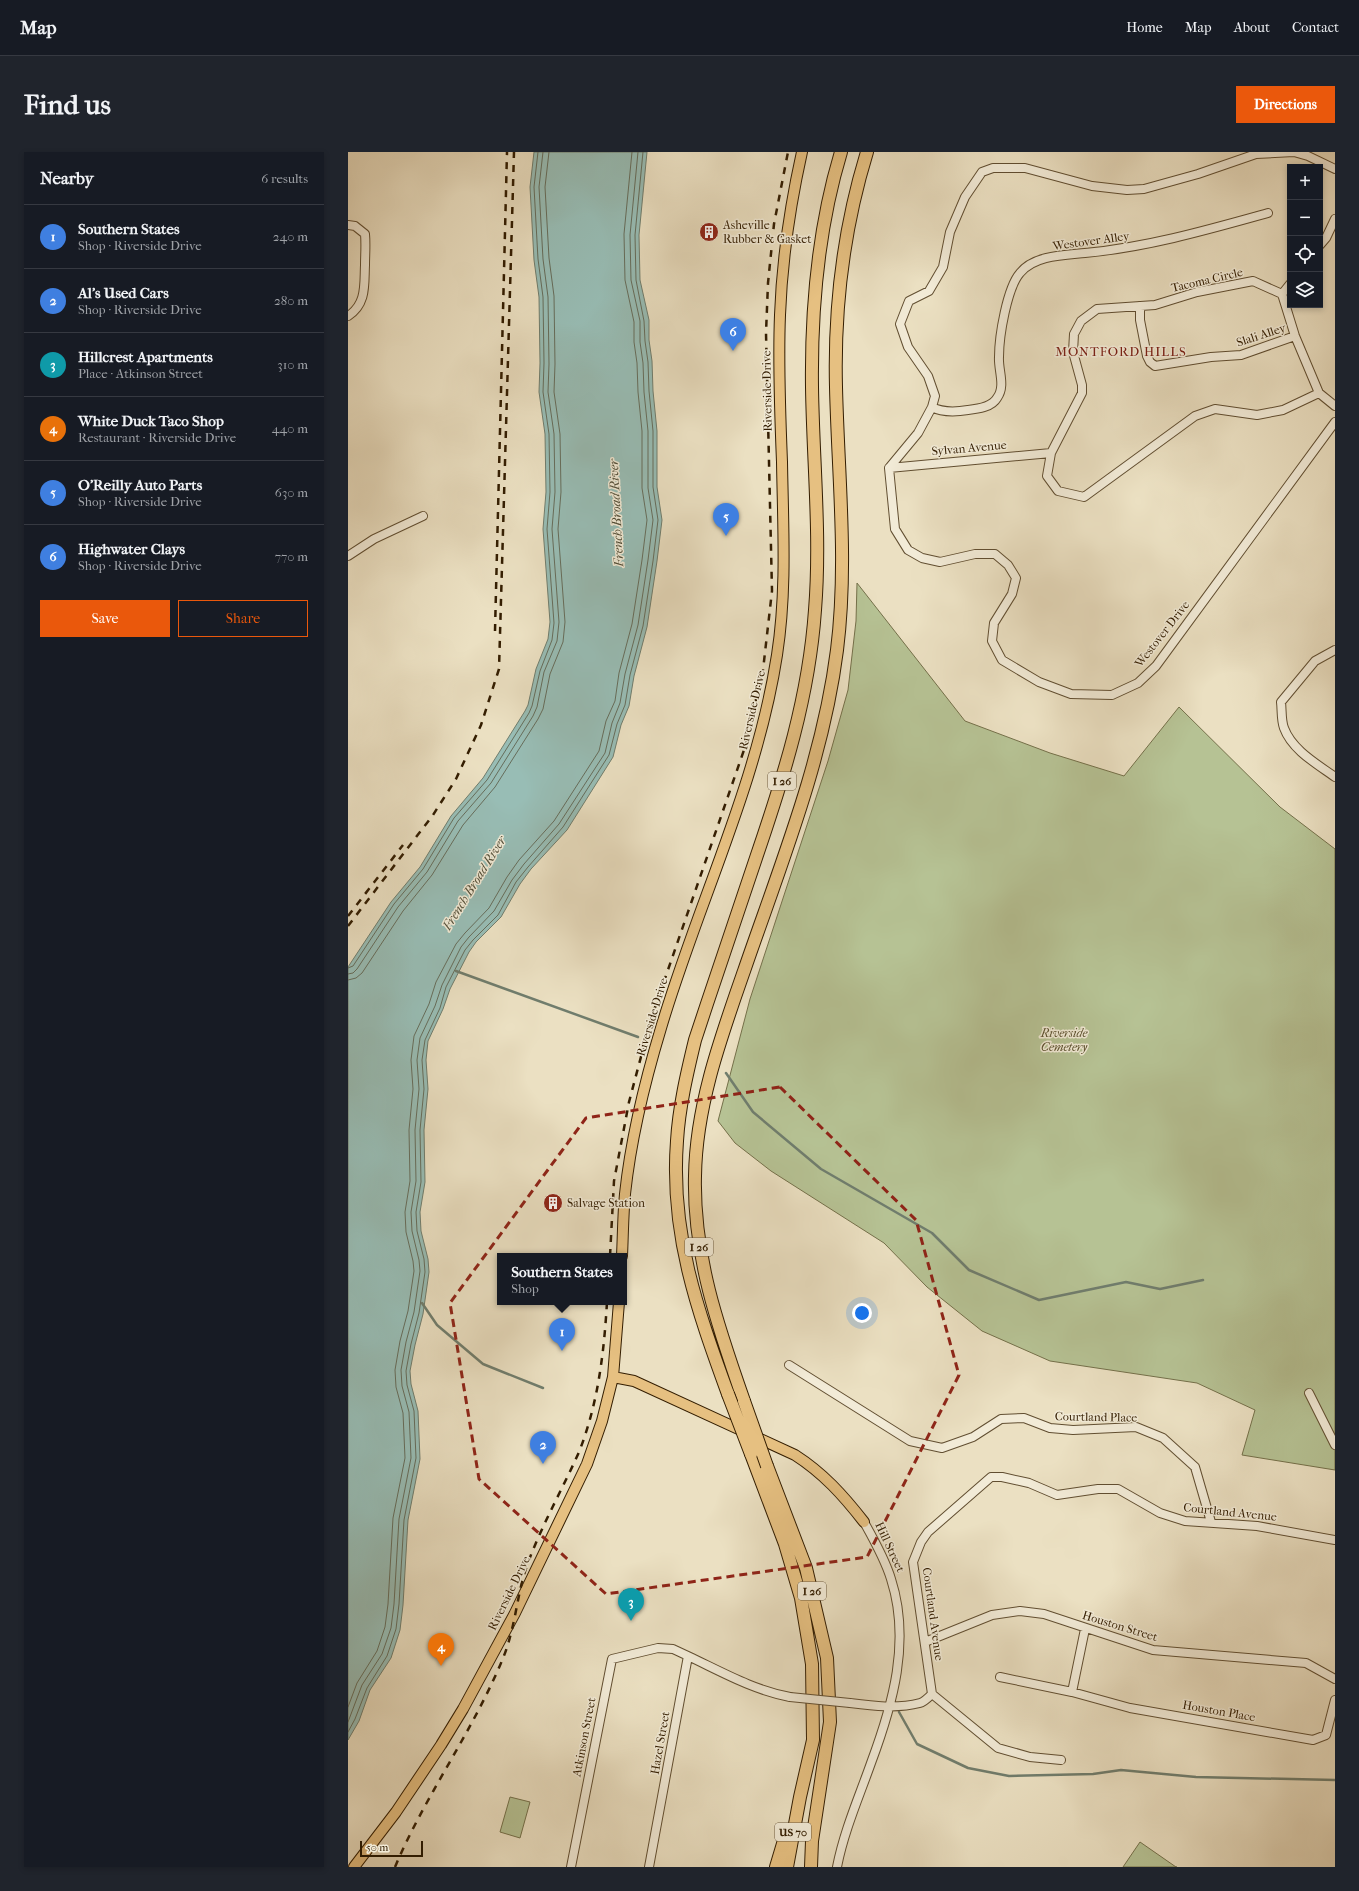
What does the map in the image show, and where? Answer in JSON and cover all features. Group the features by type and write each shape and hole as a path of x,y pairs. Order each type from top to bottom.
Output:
{"highway":[{"name":"I 26","path":"776,1867 784,1845 793,1808 800,1797 813,1740 812,1664 801,1598 789,1557 728,1394 700,1316 690,1282 678,1214 676,1177 677,1141 686,1081 695,1040 789,759 808,675 816,610 817,566 812,334 824,218 841,152"},
{"name":"I 26","path":"803,1867 812,1841 830,1722 827,1658 806,1568 744,1401 718,1326 704,1277 699,1245 695,1176 704,1103 717,1052 803,798 824,723 833,680 841,609 842,568 836,385 837,335 841,281 849,224 867,152"},
{"name":"US 70","path":"787,1867 800,1797"},
{"path":"811,1867 812,1841"}],"main road":[{"name":"Riverside Drive","path":"622,1253 625,1194 634,1137 646,1081 676,982 752,766 770,695 778,652 781,616 783,542 780,314 787,229 802,152"},
{"name":"Riverside Drive","path":"354,1867 396,1812 441,1745 515,1613 587,1464 602,1421 613,1377 619,1305"},
{"name":"Hill Street","path":"613,1377 634,1381 795,1455 831,1482 864,1522"}],"street":[{"path":"889,468 918,433 932,407 935,396 928,376 908,347 900,324 909,300 928,291 943,268 950,232 965,197 982,172 993,168 1025,168 1092,186 1127,190 1144,189 1167,183 1256,154 1294,152 1308,156 1335,168"},
{"name":"Westover Alley","path":"932,407 945,411 970,410 991,404 999,397 1001,381 998,357 1008,301 1016,278 1028,266 1051,258 1121,250 1182,237 1268,213"},
{"path":"1323,242 1335,219"},
{"path":"348,225 355,226 365,234 366,253 365,287 359,305 353,313 348,316"},
{"name":"Tacoma Circle","path":"1282,294 1253,281 1197,292 1155,305 1098,309 1081,321 1074,334 1073,352 1082,385 1082,393 1051,453 1047,476 1058,491 1084,497 1195,416 1215,409 1257,415 1282,410 1319,393"},
{"path":"1287,288 1282,294 1295,336 1319,393 1335,406"},
{"name":"Slali Alley","path":"1140,306 1140,320 1147,356 1150,362 1155,366 1211,357 1240,355 1295,336"},
{"name":"Westover Drive","path":"889,468 895,528 908,550 922,558 940,562 975,554 995,554 1008,565 1016,578 1012,594 994,623 992,641 1002,660 1039,682 1071,694 1112,695 1138,683 1156,666 1335,422"},
{"name":"Sylvan Avenue","path":"889,468 1051,453"},
{"path":"348,556 374,539 423,516"},
{"path":"1335,650 1315,661 1281,702 1283,727 1292,741 1302,753 1335,777"},
{"name":"Courtland Place","path":"789,1365 910,1440 942,1448 973,1437 1001,1420 1024,1418 1050,1428 1073,1430 1136,1427 1163,1438 1195,1467 1211,1522"},
{"path":"1309,1393 1335,1445"},
{"name":"Courtland Avenue","path":"932,1694 916,1592 913,1562 921,1542 928,1532 991,1478 1002,1477 1029,1483 1057,1495 1098,1489 1118,1489 1160,1513 1185,1521 1257,1526 1335,1540"},
{"name":"Hill Street","path":"837,1867 850,1817 891,1706 901,1649 899,1618 891,1579 882,1556 864,1522"},
{"name":"Houston Street","path":"925,1642 992,1615 1020,1611 1044,1614 1154,1650 1306,1663 1335,1679"},
{"path":"1072,1692 1086,1629"},
{"name":"Atkinson Street","path":"571,1867 612,1659 658,1648 673,1648 688,1656"},
{"path":"688,1656 753,1687 769,1693 790,1697 891,1706 921,1703 932,1694 998,1748 1030,1757 1061,1760"},
{"name":"Hazel Street","path":"649,1867 688,1656"},
{"name":"Houston Place","path":"1000,1677 1072,1692 1130,1708 1313,1740 1326,1735 1335,1700"}],"highlighted area":[{"path":"780,1087 916,1220 959,1375 867,1557 606,1594 479,1479 450,1303 586,1118"}],"green space":[{"name":"Riverside Cemetery","path":"857,583 965,721 1050,753 1124,776 1179,707 1280,807 1335,849 1335,1470 1242,1455 1255,1410 1197,1383 1050,1361 982,1331 927,1287 884,1243 771,1171 735,1143 718,1121 750,999 828,761 848,690 856,621"},
{"path":"510,1797 530,1802 520,1838 500,1832"},
{"path":"1140,1842 1176,1867 1123,1867"}],"water":[{"name":"French Broad River","path":"534,152 647,152 639,235 640,280 649,320 649,340 657,431 657,487 662,520 647,627 634,676 629,706 621,725 613,757 567,830 531,869 520,884 501,917 476,942 469,952 450,989 443,1009 428,1041 426,1060 428,1089 424,1130 425,1182 420,1212 421,1231 428,1259 429,1272 423,1314 410,1371 411,1384 418,1411 420,1459 408,1520 400,1630 391,1658 370,1690 359,1721 348,1740 348,967 391,902 420,867 451,816 483,778 525,711 528,705 536,669 548,639 550,622 543,529 546,492 545,434 539,392 539,297 534,260 530,187"}],"waterway":[{"path":"456,971 638,1037"},
{"path":"726,1073 753,1112 821,1169 932,1233 969,1270 1039,1300 1126,1282 1160,1289 1203,1280"},
{"path":"422,1303 437,1325 483,1364 543,1388"},
{"path":"899,1712 917,1744 968,1768 1009,1776 1093,1774 1121,1770 1196,1777 1335,1780"}],"railway":[{"path":"495,631 507,152"},
{"path":"348,926 433,815 456,779 481,725 499,669 514,152"},
{"path":"610,1253 614,1181 629,1102 651,1019 744,750 763,670 772,591 766,333 768,283 774,224 788,152"},
{"path":"348,916 403,845"},
{"path":"395,1867 417,1820 481,1706 504,1655 529,1560 586,1434 599,1378 607,1305"}],"place":[{"name":"Asheville Rubber & Gasket","path":"709,232"},
{"name":"Highwater Clays","path":"733,351"},
{"name":"O'Reilly Auto Parts","path":"726,536"},
{"name":"Salvage Station","path":"553,1203"},
{"name":"Southern States","path":"562,1351"},
{"name":"Al's Used Cars","path":"543,1464"},
{"name":"Hillcrest Apartments","path":"631,1621"},
{"name":"White Duck Taco Shop","path":"441,1666"}],"district":[{"name":"MONTFORD HILLS","path":"1121,351"}]}
